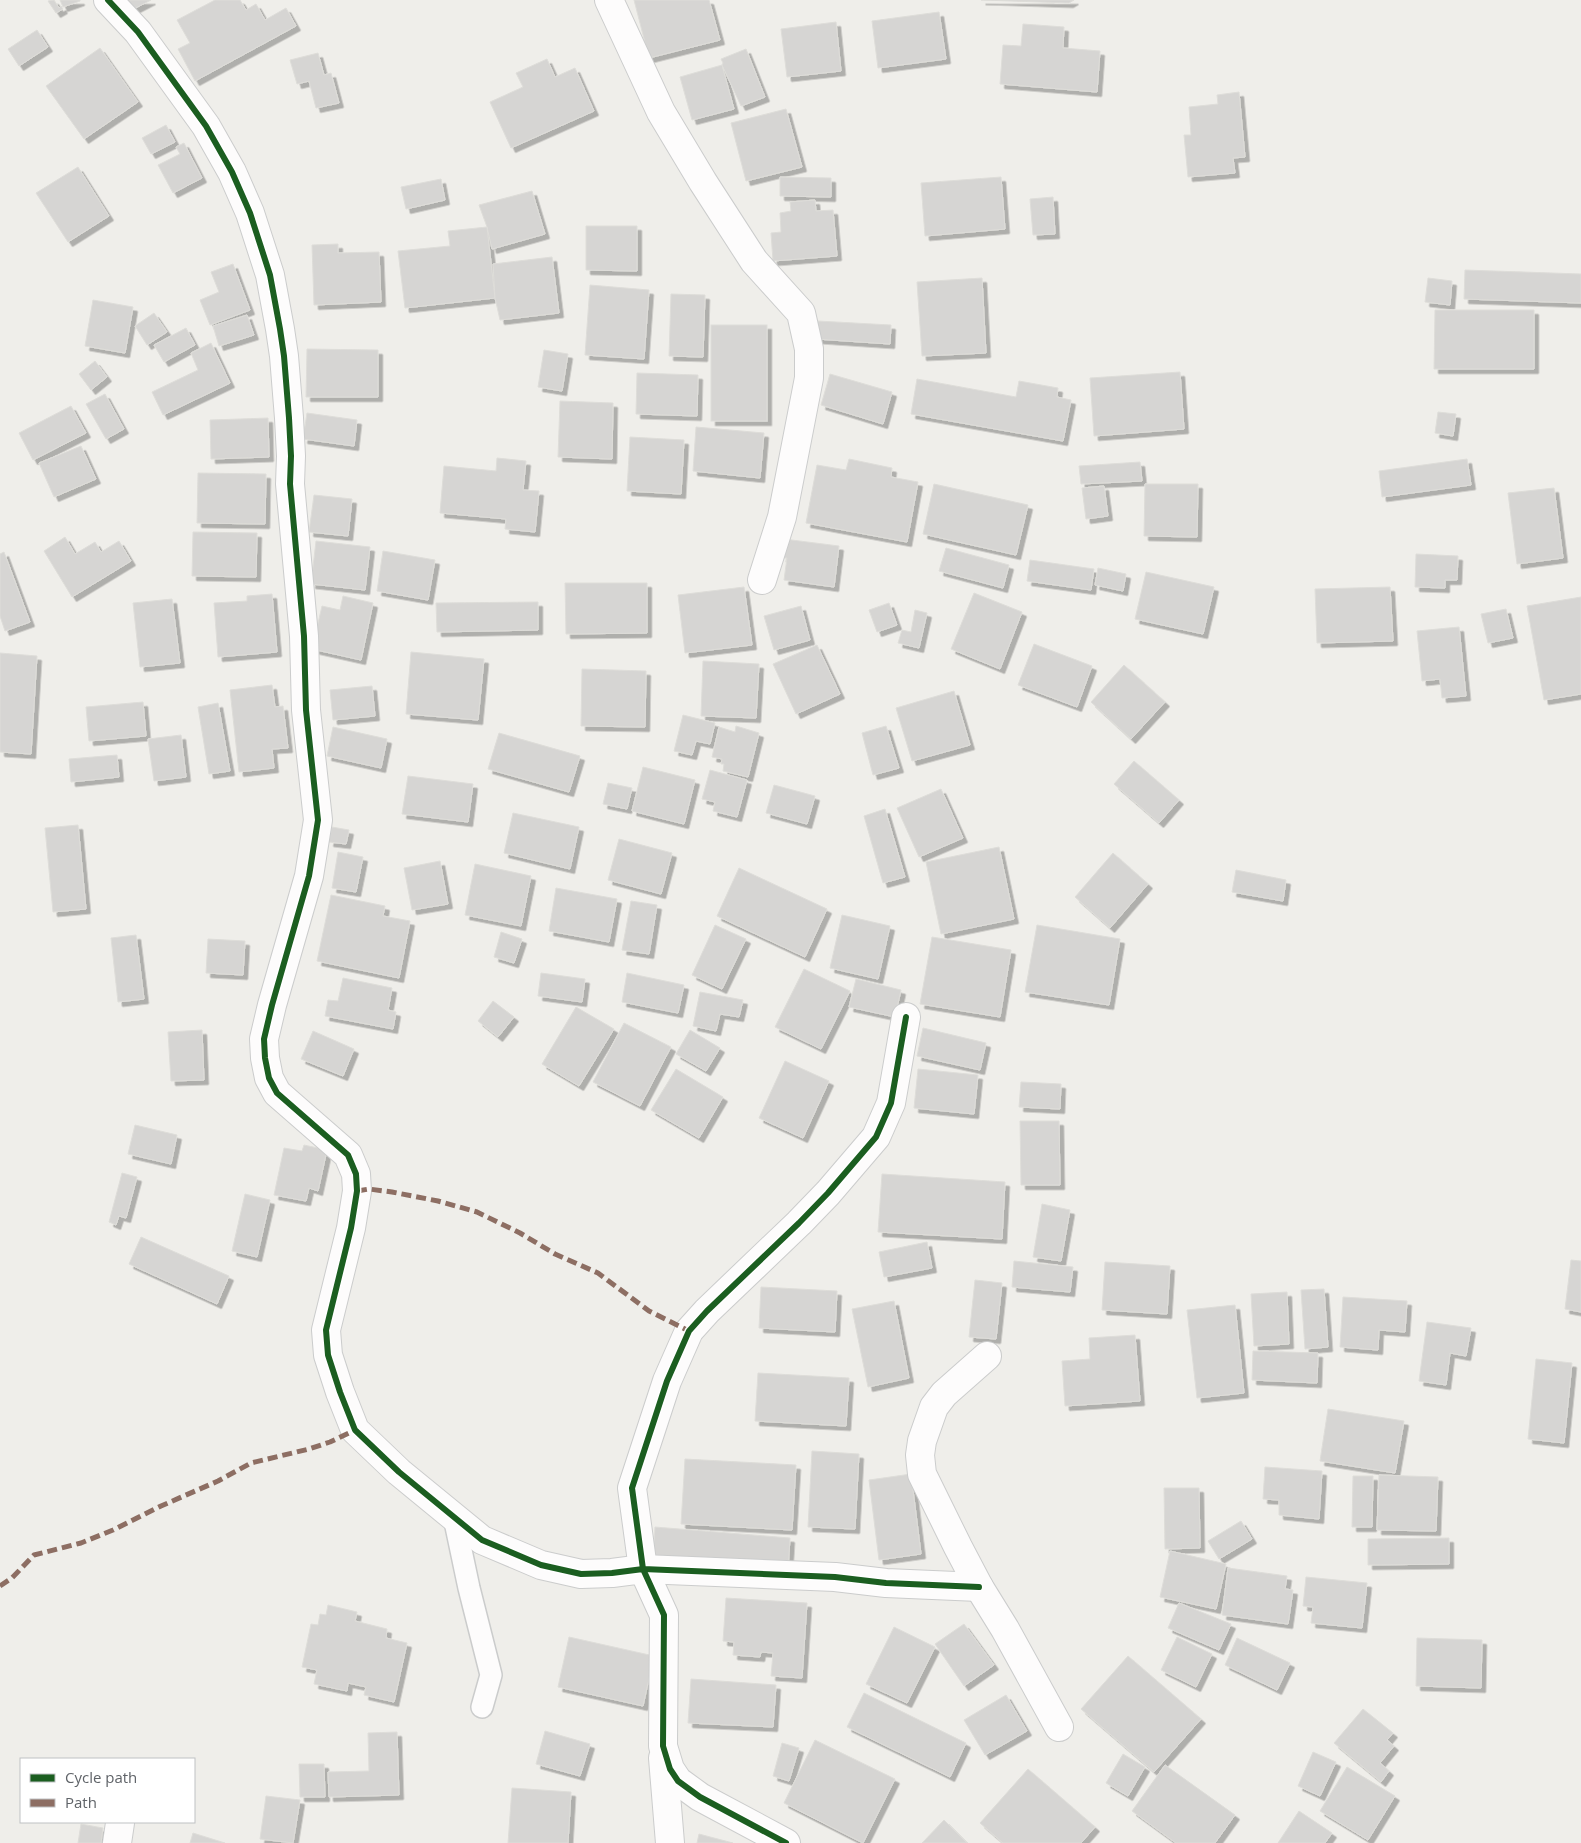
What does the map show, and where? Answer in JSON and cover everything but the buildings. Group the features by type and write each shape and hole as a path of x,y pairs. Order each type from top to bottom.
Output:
{"street":[{"path":"108,0 138,32 206,126 232,172 250,213 270,275 284,356 291,456 290,484 304,636 306,710 318,820 309,876 264,1039 265,1058 269,1078 277,1093 348,1155 356,1174 357,1190 351,1228 326,1330 328,1355 355,1430 399,1472 482,1540 542,1565 581,1574 643,1569 835,1577 886,1582 979,1586"},
{"path":"609,0 661,112 702,182 754,261 800,313 809,350 809,378 782,517 762,580"},
{"path":"670,1843 662,1746 664,1615 643,1569 632,1488 667,1381 690,1332 707,1311 799,1223 876,1137 891,1103 906,1017"},
{"path":"987,1356 944,1394 934,1407 922,1441 920,1455 922,1474 979,1586 1059,1727"},
{"path":"662,1746 670,1768 678,1781 700,1797 786,1843"}],"lane":[{"path":"454,1517 469,1588 491,1675 482,1708"}],"marked path":[{"path":"357,1191 369,1189 392,1192 438,1201 477,1212 520,1233 555,1254 598,1273 649,1311 689,1331"},
{"path":"0,1586 12,1578 34,1555 81,1543 113,1530 218,1481 251,1463 309,1449 330,1442 355,1430"}],"cycle path":[{"path":"108,0 138,32 206,126 232,172 250,213 270,275 280,329 289,418 290,484 304,636 306,710 318,820 309,876 264,1039 265,1058 269,1078 277,1093 348,1155 356,1174 357,1191 351,1228 326,1330 328,1355 340,1392 355,1430 399,1472 482,1540 541,1565 581,1574 643,1569 664,1615 663,1746 670,1769 678,1781 700,1797 786,1843"},
{"path":"906,1017 891,1103 876,1137 828,1193 707,1311 689,1331 667,1381 632,1488 643,1569 835,1577 886,1583 979,1587"}]}
